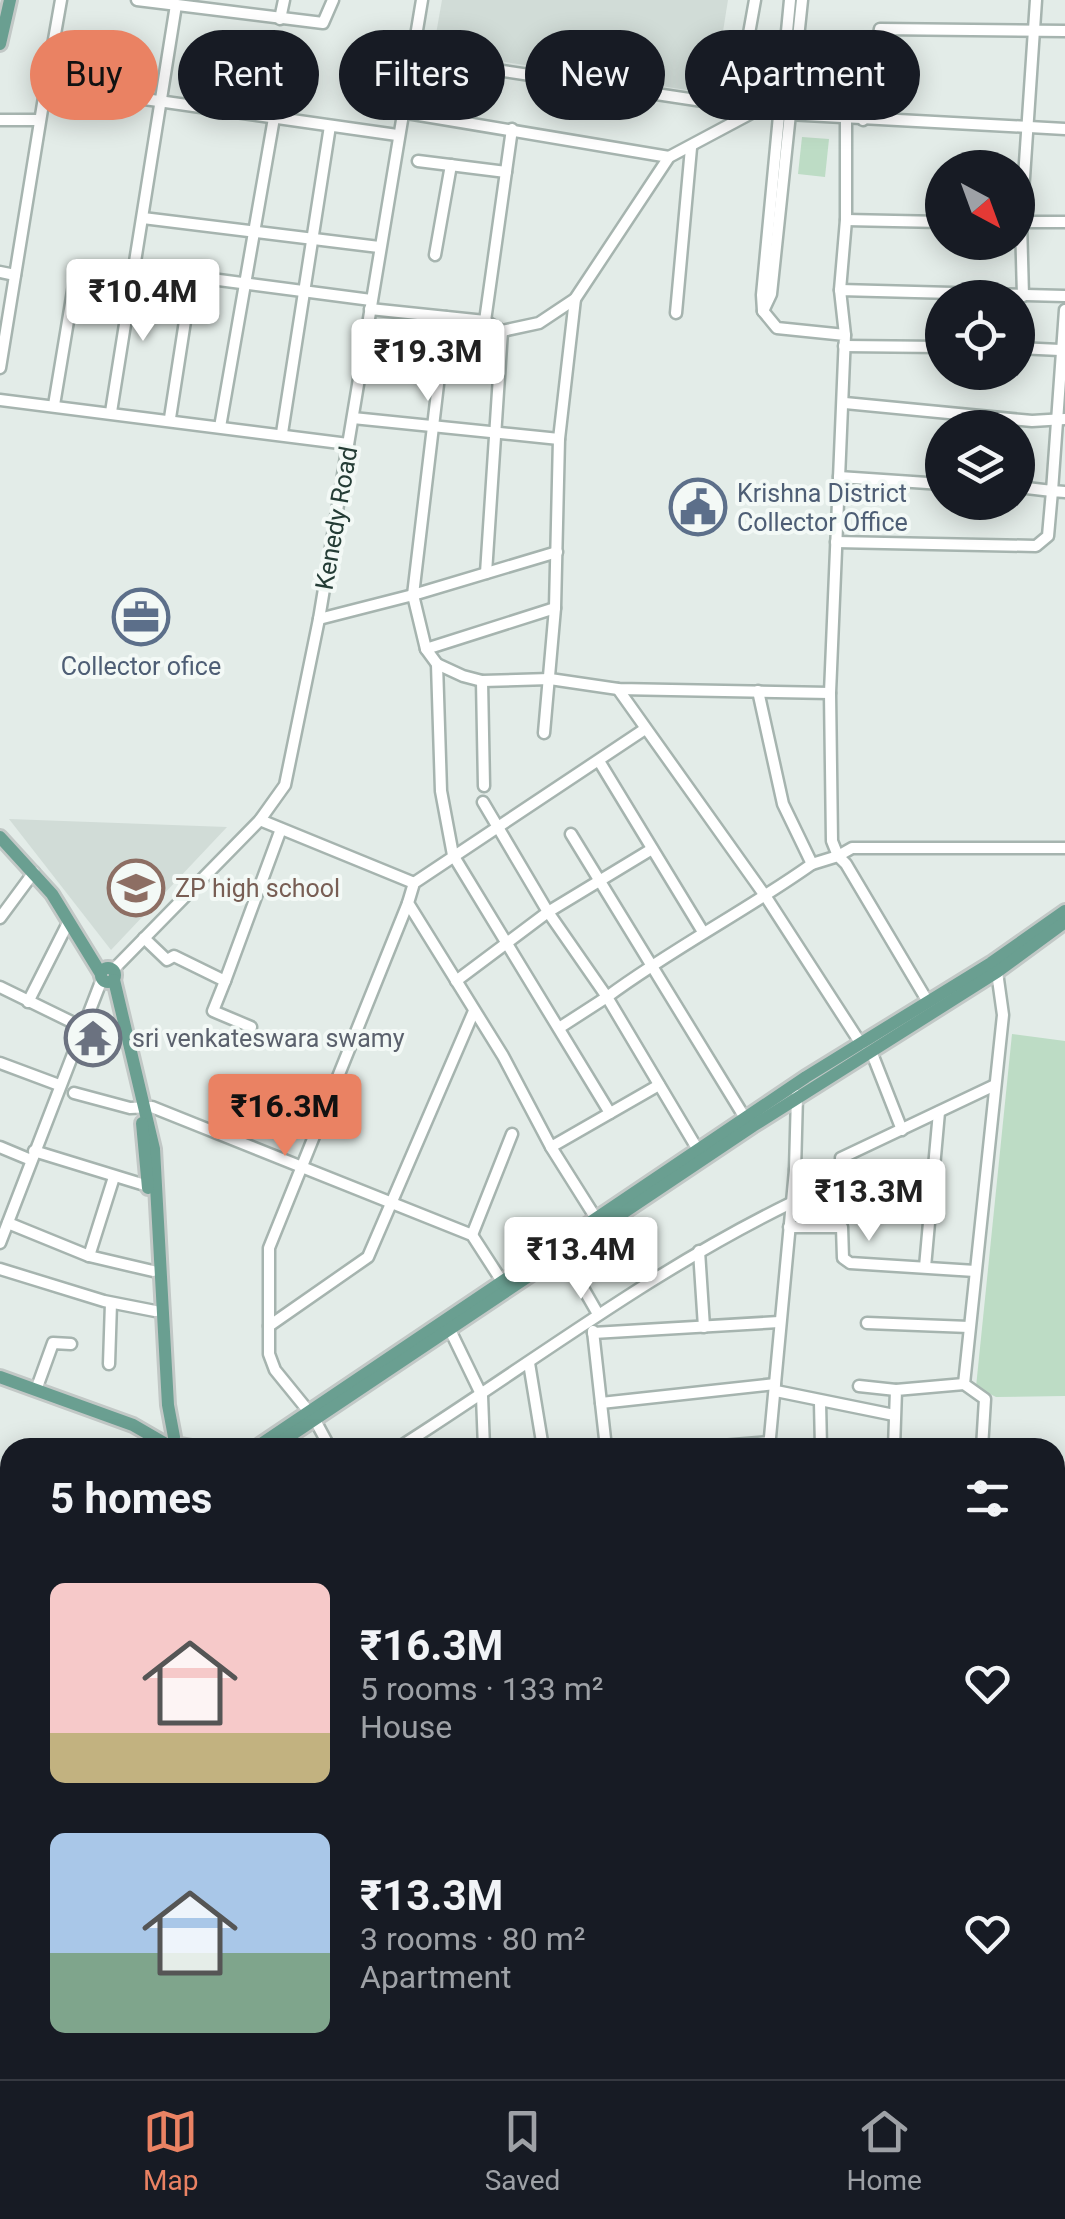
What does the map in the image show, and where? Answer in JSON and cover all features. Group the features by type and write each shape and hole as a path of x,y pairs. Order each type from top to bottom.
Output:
{"main road":[{"path":"0,44 10,0"},
{"path":"0,837 34,872 108,977 143,1108 157,1187 171,1438"},
{"path":"866,1048 1065,911"},
{"path":"285,1438 502,1282 866,1048 996,972 1065,922"},
{"path":"274,1438 313,1417 564,1255 746,1118 796,1092"},
{"path":"143,1108 155,1311 170,1438"},
{"path":"0,1377 161,1438"}],"street":[{"path":"56,30 62,0"},
{"path":"137,0 203,4 323,23 332,0"},
{"path":"280,19 284,0"},
{"name":"Kenedy Road","path":"416,30 422,0"},
{"path":"750,30 756,0"},
{"path":"788,30 790,0"},
{"path":"797,30 802,0"},
{"path":"1025,150 1036,0"},
{"path":"111,412 176,5"},
{"path":"880,30 1065,31"},
{"path":"505,71 685,98"},
{"path":"160,102 178,105"},
{"path":"0,120 30,120"},
{"path":"0,368 39,120"},
{"path":"220,427 274,120"},
{"path":"288,120 397,135"},
{"name":"Kenedy Road","path":"0,1242 80,1026 108,977 260,820 284,785 319,619 400,120"},
{"path":"453,120 669,157 740,120"},
{"path":"781,120 763,312 776,328 845,340 925,346"},
{"path":"846,120 846,220 840,290 845,340 844,404 830,693 832,841 928,1002"},
{"path":"862,120 1065,130"},
{"path":"282,434 330,126"},
{"path":"486,321 512,129"},
{"path":"676,313 691,148"},
{"path":"134,269 304,290 371,305 486,321 502,331 539,323 576,300 669,157"},
{"path":"418,161 506,172"},
{"path":"436,255 451,165"},
{"path":"143,218 379,247"},
{"path":"846,220 925,222"},
{"path":"1035,222 1065,222"},
{"path":"54,405 77,267"},
{"path":"0,272 16,275"},
{"path":"170,418 192,276"},
{"path":"840,290 925,293"},
{"path":"1035,296 1065,296"},
{"path":"544,733 555,608 560,439 576,300"},
{"path":"836,542 1036,546 1048,536 1061,418 1060,350 1065,310"},
{"path":"446,317 413,594 426,649 437,664 482,681 550,679 618,689 830,693"},
{"path":"486,573 502,331"},
{"path":"1035,349 1060,350"},
{"path":"0,400 170,418 348,444"},
{"path":"844,404 1032,421 1061,418"},
{"path":"353,418 560,439"},
{"path":"839,476 925,483"},
{"path":"1035,488 1065,492"},
{"path":"319,619 557,552"},
{"path":"426,649 555,608"},
{"path":"437,664 442,791 453,855 610,1113"},
{"path":"482,681 484,786"},
{"path":"618,689 766,897 866,1048 902,1130"},
{"path":"758,692 783,804 812,864"},
{"path":"325,1438 313,1417 275,1370 269,1354 270,1248 414,883 646,728"},
{"path":"600,762 704,932"},
{"path":"483,802 494,826 607,997 701,1154"},
{"path":"260,820 414,883"},
{"path":"251,1027 213,1011 281,829"},
{"path":"571,834 746,1118"},
{"path":"558,1028 651,964 766,897 812,864 852,848 1065,848"},
{"path":"456,981 548,912 652,849"},
{"path":"0,918 34,872"},
{"path":"408,903 597,1220"},
{"path":"28,1002 69,921"},
{"path":"144,938 167,960 174,956 225,981"},
{"path":"964,1384 1003,1014 996,972"},
{"path":"0,987 80,1026"},
{"path":"269,1326 368,1257 474,1011"},
{"path":"0,1063 58,1086"},
{"path":"551,1147 659,1085"},
{"path":"842,1175 840,1158 995,1085"},
{"path":"770,1438 795,1170 796,1092"},
{"path":"74,1093 143,1108 303,1166 472,1235 502,1282"},
{"path":"926,1267 938,1112"},
{"path":"472,1235 512,1134"},
{"path":"0,1147 148,1186"},
{"path":"795,1170 934,1182"},
{"path":"89,1256 114,1177"},
{"path":"416,1438 699,1250 790,1203"},
{"path":"8,1223 89,1256 154,1271"},
{"path":"789,1227 842,1228 843,1258 850,1263 975,1271"},
{"path":"699,1250 704,1326"},
{"path":"564,1255 593,1318 605,1438"},
{"path":"0,1270 155,1311"},
{"path":"109,1364 111,1302"},
{"path":"594,1334 779,1322"},
{"path":"867,1322 969,1327"},
{"path":"450,1330 482,1396 484,1438"},
{"path":"36,1390 44,1357 52,1343 71,1344"},
{"path":"529,1363 541,1438"},
{"path":"859,1386 896,1390 964,1384 985,1400 983,1438"},
{"path":"601,1403 776,1387 820,1402 894,1416"},
{"path":"894,1438 896,1390"},
{"path":"820,1402 822,1438"}],"shaded area":[{"path":"442,0 728,0 723,30 685,30 685,90 665,87 665,30 525,30 525,65 505,62 505,30 437,30"},
{"path":"9,819 227,827 111,950"}],"green space":[{"path":"802,137 829,139 825,177 798,174"},
{"path":"1012,1034 1065,1041 1065,1396 996,1397 976,1387"}],"place":[{"name":"Krishna District Collector Office","path":"698,507"},
{"name":"Collector ofice","path":"141,617"},
{"name":"ZP high school","path":"136,888"},
{"name":"sri venkateswara swamy","path":"93,1038"}]}
